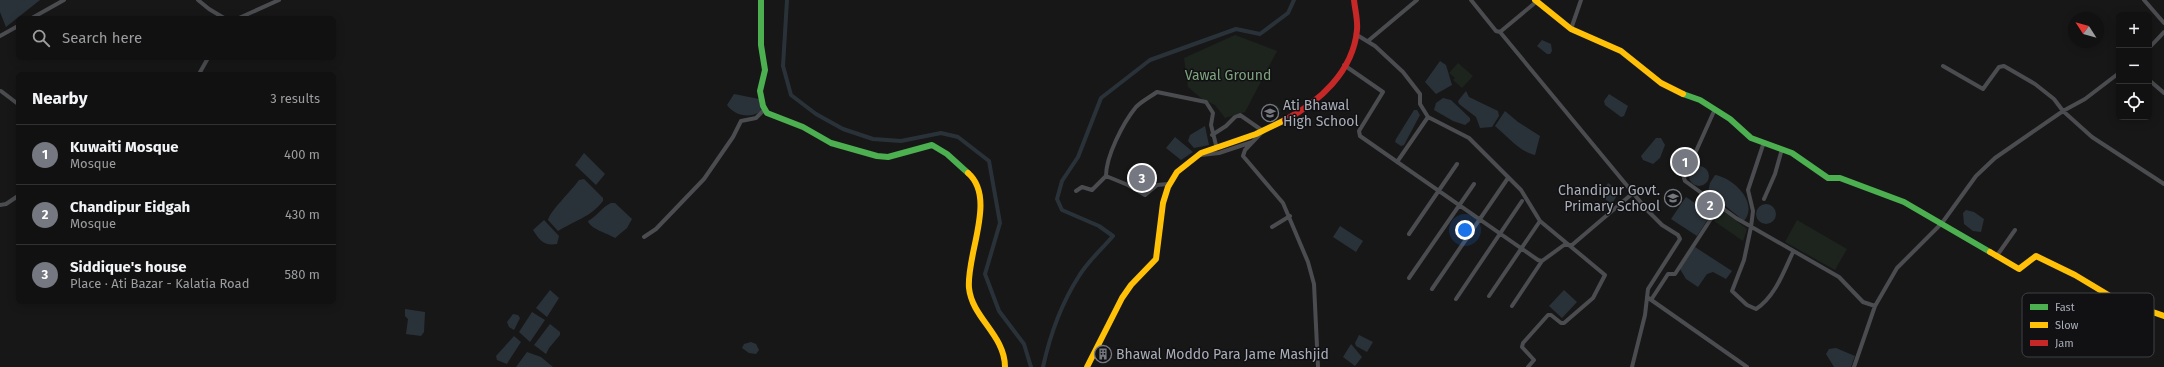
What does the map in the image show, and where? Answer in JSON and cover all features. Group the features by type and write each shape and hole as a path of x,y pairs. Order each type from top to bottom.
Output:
{"street":[{"path":"36,16 64,0"},
{"path":"198,0 221,16"},
{"path":"244,16 279,0"},
{"path":"761,0 761,45 765,70 760,91 764,110 767,113 803,127 830,143 877,156 888,156 932,145 948,155 972,176 977,186 980,215 971,259 969,289 976,307 1002,347 1007,358 1005,367"},
{"path":"1087,367 1103,331 1128,290 1137,277 1151,267 1156,258 1163,200 1168,184 1185,163 1196,155 1216,145 1224,145 1263,131 1307,107 1321,97 1344,65 1357,35 1354,0"},
{"path":"1368,41 1417,0"},
{"path":"1471,0 1496,31 1500,32 1633,193 1658,220 1678,235 1680,239 1648,289 1649,298 1632,367"},
{"path":"1571,28 1581,0"},
{"path":"2144,0 2164,23"},
{"path":"1500,32 1536,1 1571,28 1621,51 1661,84 1674,91 1700,100 1715,109 1751,138 1792,153 1814,170 1828,178 1840,178 1872,188 1884,195 1904,202 1942,223 1996,257 2019,269 2036,256 2075,275 2104,293"},
{"path":"0,36 16,27"},
{"path":"2152,45 2164,32"},
{"path":"1357,35 1368,41 1403,72 1420,94 1420,104 1428,117 1469,138 1520,190 1540,221 1605,275 1593,298 1564,323 1561,323 1551,314 1548,315 1523,343 1522,347 1534,360 1528,367"},
{"path":"200,72 207,60"},
{"path":"1344,65 1383,92 1358,134 1500,234 1542,261"},
{"path":"1943,66 1983,89 1999,67 2004,66 2035,84 2054,99 2063,111 2092,137 2164,184"},
{"path":"1854,367 1876,306 1897,268 1942,223 1976,176 1995,158 2063,111 2085,99 2116,75"},
{"path":"2152,82 2164,92"},
{"path":"1,91 16,102"},
{"path":"1076,191 1082,187 1092,190 1106,176 1109,157 1119,135 1137,107 1157,92 1206,102 1213,113 1211,125 1212,135 1216,145"},
{"path":"1715,109 1684,178 1699,192 1751,227 1773,238 1793,252 1839,277 1863,302 1876,306"},
{"path":"644,237 656,229 704,179 741,121 756,118 764,110"},
{"path":"1212,135 1226,126 1235,117 1240,115 1263,131"},
{"path":"1397,162 1428,117"},
{"path":"1263,131 1243,156 1283,203 1290,216 1298,242 1308,262 1314,284 1318,367"},
{"path":"1196,155 1219,153 1254,141"},
{"path":"1764,142 1748,190 1753,211 1751,227 1744,260 1732,291 1747,304 1756,309 1765,303 1793,252"},
{"path":"1764,199 1775,174 1782,149"},
{"path":"1409,234 1457,164"},
{"path":"1106,176 1128,185 1145,195 1157,185 1168,184"},
{"path":"1432,289 1508,178"},
{"path":"1409,278 1474,184"},
{"path":"1512,306 1542,261 1564,245 1572,245 1633,193"},
{"path":"0,205 6,204 16,197"},
{"path":"1456,299 1522,201"},
{"path":"1649,298 1668,274 1675,274 1720,205"},
{"path":"1272,227 1290,216"},
{"path":"1489,296 1540,221"},
{"path":"1996,257 2015,230"},
{"path":"1649,298 1746,367"},
{"path":"2154,313 2164,316"}],"green space":[{"name":"Vawal Ground","path":"1235,35 1277,51 1245,112 1225,118 1215,105 1202,99 1188,87 1184,58"},
{"path":"1458,63 1473,76 1462,88 1453,80 1455,78 1449,73"},
{"path":"1275,104 1281,109 1272,121 1266,116"},
{"path":"1722,210 1747,229 1743,241 1714,221"},
{"path":"1797,220 1847,249 1835,270 1785,242"}],"shaded area":[{"path":"0,0 40,0 20,16 16,16 16,19 6,27 0,12"},
{"path":"1542,40 1551,44 1552,51 1550,54 1547,54 1537,46"},
{"path":"1440,61 1446,65 1452,85 1436,94 1425,82"},
{"path":"1466,91 1469,97 1498,111 1499,116 1492,127 1480,128 1476,117 1459,104 1458,101"},
{"path":"734,94 759,99 761,111 748,116 734,112 727,105"},
{"path":"1609,94 1628,106 1624,116 1621,117 1605,105 1604,101"},
{"path":"1443,98 1451,100 1470,118 1470,121 1465,125 1453,121 1434,110 1436,103"},
{"path":"1414,110 1417,110 1420,115 1404,145 1401,146 1395,142 1396,139"},
{"path":"1505,111 1518,122 1540,136 1535,155 1524,151 1495,126"},
{"path":"1205,126 1209,145 1194,148 1188,141 1190,135"},
{"path":"1175,137 1193,152 1181,160 1166,148"},
{"path":"1656,138 1661,138 1665,145 1660,158 1653,164 1643,160 1641,156"},
{"path":"584,153 605,174 596,185 575,165"},
{"path":"1699,166 1706,169 1709,176 1706,183 1699,186 1692,183 1689,176 1692,169"},
{"path":"1715,175 1730,181 1742,192 1748,207 1748,214 1744,221 1708,192 1710,183"},
{"path":"584,179 603,198 603,201 588,215 558,231 548,220 550,216 579,180"},
{"path":"1608,183 1619,192 1612,204 1600,195"},
{"path":"1686,197 1711,214 1697,236 1671,219"},
{"path":"611,203 615,203 632,219 627,228 615,238 595,229 589,224 588,221"},
{"path":"1766,204 1773,207 1776,214 1773,221 1766,224 1759,221 1756,214 1759,207"},
{"path":"1966,210 1974,212 1984,219 1981,232 1973,231 1964,224 1963,213"},
{"path":"544,220 559,236 557,244 543,242 533,230"},
{"path":"1340,226 1363,241 1356,252 1333,237"},
{"path":"1695,247 1732,271 1726,279 1713,272 1707,274 1698,287 1686,279 1680,269"},
{"path":"550,290 559,298 547,317 536,308"},
{"path":"1564,290 1577,302 1562,318 1549,306"},
{"path":"405,309 425,312 424,332 421,336 406,334 408,319 405,316"},
{"path":"532,312 545,320 530,342 519,332"},
{"path":"513,314 518,315 520,318 514,330 509,327 507,322"},
{"path":"550,324 560,332 560,335 546,354 534,345"},
{"path":"1359,335 1373,342 1367,352 1356,346 1355,343"},
{"path":"514,336 521,342 507,364 497,360 496,356"},
{"path":"751,342 756,344 759,350 756,354 749,353 742,348 744,344"},
{"path":"1351,344 1362,357 1355,366 1343,357"},
{"path":"1836,348 1855,356 1851,367 1834,367 1826,354 1829,349"},
{"path":"527,352 541,357 553,367 516,367"}],"waterway":[{"path":"787,0 783,66 791,95 816,114 843,129 873,139 901,141 941,133 958,137 989,161 1000,223 985,274 999,311 1024,344 1031,367"},
{"path":"1043,367 1049,343 1067,298 1087,265 1113,236 1099,226 1062,210 1057,199 1062,181 1078,157 1101,98 1150,60 1236,29 1260,34 1288,13 1294,0"}],"traffic: fast":[{"path":"761,0 761,45 765,70 760,91 763,106 767,113 803,127 831,143 877,156 888,157 932,145 947,154 968,173"},
{"path":"1683,94 1700,100 1730,119 1751,138 1792,153 1828,178 1840,178 1904,202 1990,252"}],"traffic: slow":[{"path":"1535,0 1571,29 1621,51 1661,83 1683,94"},
{"path":"1087,367 1122,298 1131,285 1156,259 1163,203 1168,187 1177,172 1201,153 1256,134 1285,120"},
{"path":"968,173 976,184 980,197 978,228 969,275 971,299 1000,345 1004,356 1005,367"},
{"path":"1990,252 2019,269 2036,256 2075,275 2105,293"},
{"path":"2154,313 2164,316"}],"traffic: jam":[{"path":"1285,120 1298,113 1322,95 1332,84 1349,59 1357,30 1354,0"}],"place":[{"name":"Ati Bhawal High School","path":"1270,113"},
{"name":"Kuwaiti Mosque","path":"1685,162"},
{"name":"Siddique's house","path":"1142,178"},
{"name":"Chandipur Govt. Primary School","path":"1673,198"},
{"name":"Chandipur Eidgah","path":"1710,205"},
{"name":"Bhawal Moddo Para Jame Mashjid","path":"1103,354"}]}
